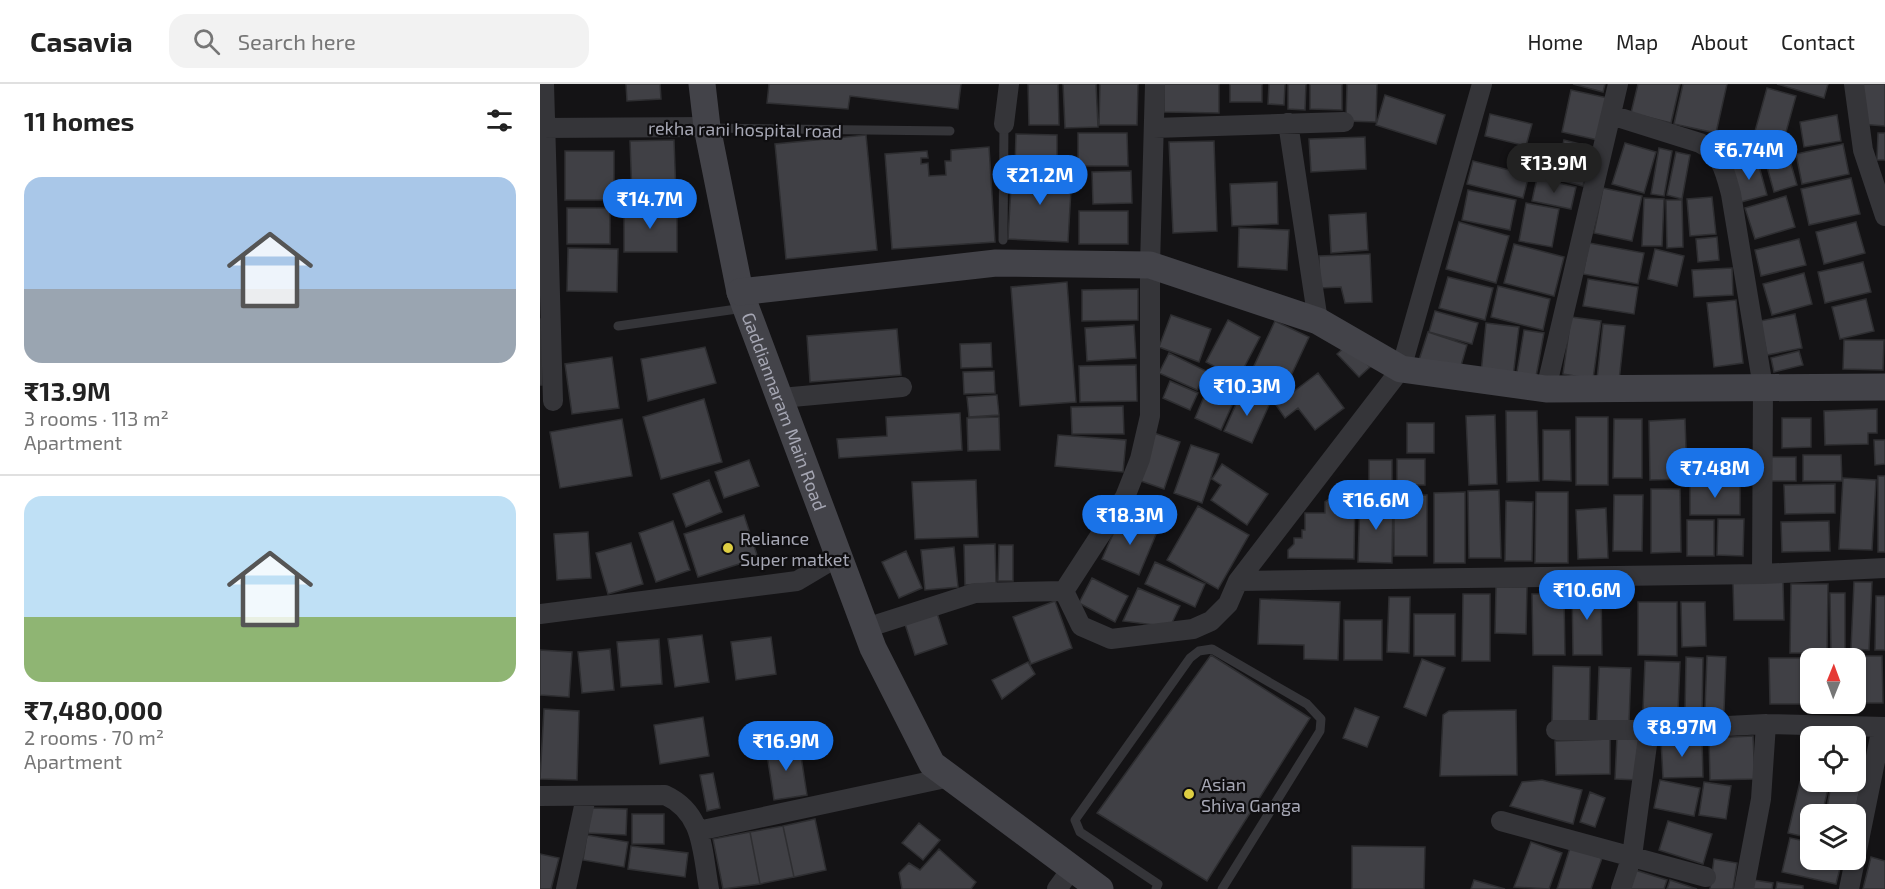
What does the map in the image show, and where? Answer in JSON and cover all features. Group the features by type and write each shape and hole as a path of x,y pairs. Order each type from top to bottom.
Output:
{"street":[{"path":"544,84 545,296 553,401"},
{"name":"Gaddiannaram Main Road","path":"702,84 706,128 743,300 873,648 932,764 1100,889"},
{"path":"1004,124 1010,84"},
{"path":"1064,591 1125,497 1140,459 1150,416 1150,265 1155,84"},
{"path":"1064,591 1081,626 1111,639 1193,629 1211,621 1228,604 1238,581 1401,369 1482,84"},
{"path":"1546,389 1618,84"},
{"path":"1854,84 1863,150 1876,194 1885,211"},
{"path":"1611,115 1700,143 1713,150 1722,163 1731,194 1763,387 1762,574"},
{"path":"1154,128 1344,122"},
{"path":"1288,123 1318,321"},
{"name":"rekha rani hospital road","path":"543,128 706,128"},
{"path":"743,300 996,263 1150,265 1318,321 1401,369 1546,389 1885,387"},
{"path":"780,398 902,387"},
{"path":"540,614 797,580 839,556"},
{"path":"1238,581 1762,574 1885,568"},
{"path":"866,628 975,593 1064,591"},
{"path":"1744,889 1761,799 1766,724"},
{"path":"1556,730 1649,730 1766,724 1884,727 1866,808"},
{"path":"1621,889 1632,856 1649,730"},
{"path":"698,831 950,777"},
{"path":"540,796 665,795 686,807 698,831 709,889"},
{"path":"566,889 586,797"},
{"path":"1501,821 1706,877"},
{"path":"1057,889 1073,867"},
{"path":"1848,889 1852,870"}],"lane":[{"path":"1003,240 1004,124"},
{"name":"rekha rani hospital road","path":"706,128 950,131"},
{"path":"618,326 743,300"},
{"path":"1155,889 1158,884 1080,832 1075,820 1190,658 1199,651 1212,649 1307,704 1321,719 1320,731 1222,889"}],"building":[{"path":"626,84 660,84 661,99 627,101"},
{"path":"769,84 961,84 958,109 850,96 848,109 767,103"},
{"path":"1028,84 1058,84 1059,125 1029,125"},
{"path":"1063,84 1096,84 1098,127 1065,128"},
{"path":"1100,84 1138,84 1137,125 1099,125"},
{"path":"1164,84 1219,84 1219,113 1164,112"},
{"path":"1230,84 1262,84 1262,102 1230,102"},
{"path":"1269,84 1285,84 1284,105 1268,104"},
{"path":"1288,84 1306,84 1305,110 1288,109"},
{"path":"1310,84 1342,84 1342,110 1310,109"},
{"path":"1347,84 1377,84 1376,122 1346,121"},
{"path":"1573,84 1605,84 1603,92"},
{"path":"1638,84 1680,84 1671,123 1631,113"},
{"path":"1683,84 1727,84 1716,133 1674,124"},
{"path":"1777,84 1828,84 1824,98"},
{"path":"1863,84 1885,84 1885,126 1860,124"},
{"path":"1767,88 1796,96 1781,150 1752,142"},
{"path":"1571,90 1608,98 1598,140 1562,132"},
{"path":"1385,95 1445,115 1436,144 1376,125"},
{"path":"1490,114 1532,124 1526,146 1485,136"},
{"path":"1837,115 1841,141 1804,147 1800,122"},
{"path":"1078,133 1127,133 1128,166 1078,166"},
{"path":"1878,133 1885,133 1885,160 1877,160"},
{"path":"1016,134 1057,135 1057,167 1015,166"},
{"path":"866,135 877,250 786,259 775,144"},
{"path":"1365,137 1366,169 1311,172 1309,139"},
{"path":"674,140 676,195 632,196 630,141"},
{"path":"1564,140 1592,147 1583,186 1555,179"},
{"path":"1214,141 1217,231 1173,233 1169,142"},
{"path":"1625,143 1656,152 1644,193 1612,184"},
{"path":"1843,144 1849,174 1802,184 1796,154"},
{"path":"989,147 995,242 892,249 885,154 927,151 928,158 921,158 921,164 928,163 929,176 946,175 945,161 951,161 951,150"},
{"path":"1659,148 1672,151 1664,196 1651,194"},
{"path":"1787,150 1797,185 1774,192 1764,156"},
{"path":"565,151 614,151 614,200 565,200"},
{"path":"1676,152 1690,155 1682,199 1667,195"},
{"path":"1757,159 1767,195 1741,202 1731,166"},
{"path":"1473,161 1529,175 1523,198 1467,184"},
{"path":"1012,169 1072,172 1068,242 1008,239"},
{"path":"1131,171 1132,203 1093,204 1092,172"},
{"path":"1537,178 1576,187 1571,209 1532,201"},
{"path":"1851,178 1860,214 1809,225 1801,189"},
{"path":"1277,182 1278,224 1232,226 1230,184"},
{"path":"1603,188 1642,196 1632,241 1594,233"},
{"path":"1468,190 1516,200 1510,230 1462,220"},
{"path":"1786,196 1795,227 1755,239 1745,208"},
{"path":"1712,197 1716,234 1690,236 1687,199"},
{"path":"1644,198 1664,199 1662,246 1642,246"},
{"path":"1666,200 1682,200 1683,247 1667,248"},
{"path":"1526,203 1559,209 1552,247 1519,241"},
{"path":"624,207 677,207 677,252 624,252"},
{"path":"567,208 610,208 610,244 567,244"},
{"path":"1079,211 1128,211 1128,244 1079,244"},
{"path":"1366,213 1368,250 1331,253 1329,215"},
{"path":"1459,222 1509,236 1496,283 1446,269"},
{"path":"1856,222 1865,253 1824,264 1816,232"},
{"path":"1239,228 1289,230 1287,270 1238,267"},
{"path":"1717,237 1719,260 1698,262 1696,239"},
{"path":"1799,239 1806,265 1761,276 1755,250"},
{"path":"1589,243 1644,253 1638,284 1583,274"},
{"path":"1514,244 1564,257 1554,296 1504,283"},
{"path":"568,248 618,249 617,292 567,291"},
{"path":"1655,249 1684,256 1677,286 1648,279"},
{"path":"1370,254 1372,302 1345,303 1341,287 1320,288 1319,256"},
{"path":"1863,262 1871,292 1825,303 1818,272"},
{"path":"1732,268 1733,295 1694,297 1692,270"},
{"path":"1804,273 1812,304 1772,315 1763,284"},
{"path":"1448,277 1493,288 1485,320 1439,308"},
{"path":"1588,279 1638,287 1634,314 1583,306"},
{"path":"1067,282 1076,402 1020,406 1011,287"},
{"path":"1498,286 1550,299 1543,330 1491,317"},
{"path":"1138,289 1138,320 1082,321 1082,290"},
{"path":"1866,299 1874,331 1840,339 1832,307"},
{"path":"1736,300 1743,363 1714,367 1707,303"},
{"path":"1435,311 1478,323 1472,344 1429,332"},
{"path":"1795,314 1802,348 1767,355 1760,321"},
{"path":"1171,315 1211,329 1199,362 1159,347"},
{"path":"1571,317 1601,321 1593,379 1563,374"},
{"path":"540,319 542,319 542,385 540,385"},
{"path":"1228,320 1260,337 1238,379 1206,362"},
{"path":"1275,321 1309,337 1280,399 1246,383"},
{"path":"1486,323 1519,327 1513,377 1481,373"},
{"path":"1603,324 1625,326 1619,381 1597,379"},
{"path":"1134,325 1136,358 1087,361 1085,328"},
{"path":"897,329 901,375 810,382 807,336"},
{"path":"1524,330 1544,333 1535,382 1516,378"},
{"path":"1428,332 1467,345 1458,376 1418,363"},
{"path":"1844,340 1884,340 1883,370 1843,369"},
{"path":"991,343 992,367 961,368 960,344"},
{"path":"1348,344 1370,367 1359,377 1337,354"},
{"path":"705,347 716,383 648,401 641,359"},
{"path":"1799,351 1803,365 1774,372 1771,358"},
{"path":"1169,353 1206,371 1197,390 1159,373"},
{"path":"612,357 619,408 572,414 565,364"},
{"path":"1136,365 1137,401 1080,402 1079,366"},
{"path":"994,371 995,393 964,394 963,372"},
{"path":"1214,373 1241,385 1221,430 1195,418"},
{"path":"1318,373 1344,408 1315,430 1298,408 1285,418 1276,405"},
{"path":"1170,381 1198,393 1190,410 1163,398"},
{"path":"1242,391 1270,403 1252,443 1224,431"},
{"path":"997,395 999,415 969,417 967,397"},
{"path":"704,399 722,462 661,479 643,417"},
{"path":"1123,406 1124,434 1072,434 1071,407"},
{"path":"1877,409 1877,433 1868,433 1868,444 1825,445 1824,411"},
{"path":"1506,411 1537,411 1539,481 1507,482"},
{"path":"960,413 962,450 839,458 837,439 887,436 886,417"},
{"path":"1495,415 1497,484 1469,485 1466,416"},
{"path":"999,417 1000,450 968,451 967,418"},
{"path":"1576,417 1608,417 1608,485 1576,485"},
{"path":"1782,418 1811,418 1811,447 1782,448"},
{"path":"622,419 632,476 560,488 550,432"},
{"path":"1614,419 1642,419 1642,478 1613,478"},
{"path":"1685,419 1687,479 1650,480 1649,421"},
{"path":"1407,423 1434,423 1434,453 1407,453"},
{"path":"1543,430 1570,430 1571,481 1543,480"},
{"path":"1154,433 1180,442 1164,489 1138,480"},
{"path":"1058,435 1126,440 1123,472 1055,466"},
{"path":"1874,440 1885,440 1885,464 1875,465"},
{"path":"1191,445 1219,454 1202,503 1174,493"},
{"path":"1691,454 1736,454 1736,482 1691,481"},
{"path":"1803,455 1841,455 1842,481 1803,481"},
{"path":"1771,457 1796,457 1796,481 1770,481"},
{"path":"1397,459 1425,459 1425,485 1397,485"},
{"path":"749,460 759,486 724,498 715,472"},
{"path":"1369,460 1392,460 1392,489 1369,489"},
{"path":"1222,464 1268,494 1247,525 1211,500 1221,485 1212,479"},
{"path":"1878,476 1885,476 1885,552 1878,552"},
{"path":"1843,478 1876,480 1872,550 1839,549"},
{"path":"709,480 722,512 686,527 673,494"},
{"path":"976,480 978,537 915,539 912,482"},
{"path":"1690,483 1740,483 1740,515 1690,515"},
{"path":"1835,484 1835,513 1785,514 1784,485"},
{"path":"1651,489 1680,489 1681,552 1651,553"},
{"path":"1332,490 1355,491 1354,559 1288,558 1288,550 1294,544 1294,538 1302,538 1302,530 1305,530 1305,513 1325,513 1325,502 1332,497"},
{"path":"1499,490 1501,558 1469,558 1468,491"},
{"path":"1465,492 1465,563 1434,563 1434,493"},
{"path":"1536,492 1568,492 1568,563 1535,563"},
{"path":"1427,495 1427,556 1394,556 1394,496"},
{"path":"1614,495 1643,495 1642,551 1613,551"},
{"path":"1134,497 1165,510 1157,530 1126,517"},
{"path":"1360,498 1393,499 1392,563 1358,562"},
{"path":"1506,501 1533,502 1532,561 1505,561"},
{"path":"1198,506 1249,535 1218,589 1167,560"},
{"path":"1606,508 1608,558 1578,559 1576,510"},
{"path":"744,515 758,558 698,577 684,534"},
{"path":"1121,516 1157,532 1139,575 1102,559"},
{"path":"1718,519 1744,519 1743,556 1717,555"},
{"path":"1687,520 1714,520 1714,556 1687,556"},
{"path":"673,521 690,570 656,582 639,533"},
{"path":"1829,521 1830,551 1782,552 1781,522"},
{"path":"588,532 591,578 557,580 554,534"},
{"path":"631,543 643,584 608,594 596,553"},
{"path":"995,544 996,583 965,585 964,545"},
{"path":"999,545 1013,545 1013,581 998,581"},
{"path":"954,547 958,587 925,590 921,550"},
{"path":"906,551 922,588 899,598 882,562"},
{"path":"1155,562 1205,584 1195,607 1145,584"},
{"path":"1092,578 1128,596 1115,622 1079,603"},
{"path":"1783,582 1784,620 1734,620 1733,583"},
{"path":"1854,582 1872,582 1869,650 1851,648"},
{"path":"1791,584 1828,584 1827,648 1800,648 1800,653 1790,653"},
{"path":"1601,586 1602,655 1573,655 1572,587"},
{"path":"1496,587 1527,587 1526,634 1495,633"},
{"path":"1138,588 1180,606 1170,627 1123,621"},
{"path":"1830,593 1845,593 1845,648 1831,648"},
{"path":"1463,594 1490,594 1490,661 1462,661"},
{"path":"1532,594 1564,594 1565,655 1533,655"},
{"path":"1876,596 1885,596 1885,650 1875,650"},
{"path":"1389,597 1410,597 1409,653 1387,652"},
{"path":"1260,599 1340,602 1338,660 1304,659 1304,645 1258,644"},
{"path":"1055,601 1072,648 1031,664 1013,617"},
{"path":"1638,602 1677,602 1677,656 1638,655"},
{"path":"1681,602 1705,602 1706,646 1682,647"},
{"path":"937,613 947,644 915,655 905,624"},
{"path":"1414,614 1455,614 1455,656 1414,656"},
{"path":"1344,620 1382,620 1382,660 1344,660"},
{"path":"702,635 709,682 675,687 668,639"},
{"path":"771,637 776,674 736,680 731,642"},
{"path":"659,639 662,684 621,687 617,642"},
{"path":"610,649 614,690 582,693 578,652"},
{"path":"540,650 572,652 569,697 540,695"},
{"path":"1211,655 1310,718 1207,881 1097,813"},
{"path":"1707,656 1726,657 1724,711 1705,710"},
{"path":"1866,656 1882,656 1883,703 1866,703"},
{"path":"1686,657 1703,658 1702,713 1685,712"},
{"path":"1769,658 1800,658 1800,704 1770,704"},
{"path":"1422,659 1445,668 1426,716 1404,707"},
{"path":"1645,661 1680,662 1678,711 1643,710"},
{"path":"1028,662 1035,674 1002,699 992,680"},
{"path":"1553,666 1590,667 1589,722 1552,721"},
{"path":"1599,667 1631,668 1629,722 1597,721"},
{"path":"1355,708 1379,717 1367,747 1343,738"},
{"path":"544,709 579,711 577,780 540,779"},
{"path":"1516,710 1517,775 1440,776 1443,715 1449,711"},
{"path":"703,717 709,756 660,764 654,725"},
{"path":"1617,736 1639,737 1638,780 1615,779"},
{"path":"1753,736 1755,779 1710,780 1709,738"},
{"path":"1610,739 1610,774 1556,775 1555,741"},
{"path":"1702,739 1703,777 1663,778 1661,740"},
{"path":"799,743 807,795 774,800 766,748"},
{"path":"713,773 720,808 707,811 700,775"},
{"path":"1542,780 1582,790 1573,824 1510,806 1522,782"},
{"path":"1660,780 1700,788 1694,816 1654,808"},
{"path":"1704,782 1731,786 1726,819 1699,815"},
{"path":"1800,782 1800,792 1827,792 1824,804 1800,804 1800,836 1788,833"},
{"path":"1590,792 1605,798 1595,827 1580,822"},
{"path":"1830,792 1859,792 1857,804 1828,804"},
{"path":"590,808 627,809 626,835 588,833"},
{"path":"632,814 664,814 664,844 632,844"},
{"path":"815,819 826,870 794,877 783,826"},
{"path":"1668,821 1712,834 1703,864 1659,850"},
{"path":"919,823 940,840 923,860 902,843"},
{"path":"783,826 794,877 760,884 750,832"},
{"path":"750,832 760,884 723,889 713,839"},
{"path":"587,835 628,842 624,867 583,860"},
{"path":"1790,838 1800,840 1800,870 1840,870 1836,884 1782,872"},
{"path":"1531,842 1562,853 1549,889 1514,887"},
{"path":"631,846 688,853 685,877 628,869"},
{"path":"1352,846 1425,847 1424,889 1352,889"},
{"path":"1570,848 1602,858 1591,889 1557,889"},
{"path":"939,849 976,882 971,889 902,889 899,873 909,863 920,870"},
{"path":"540,854 559,858 551,889 540,889"},
{"path":"1871,857 1885,861 1885,889 1863,889"},
{"path":"1714,859 1737,863 1733,889 1710,889"},
{"path":"1635,870 1667,880 1664,889 1629,889"},
{"path":"1474,880 1505,889 1471,889"},
{"path":"1670,880 1697,889 1667,889"},
{"path":"1753,880 1773,883 1772,889 1752,889"},
{"path":"1777,882 1803,886 1803,889 1776,889"}],"place":[{"name":"Reliance Super matket","path":"728,548"},
{"name":"Asian Shiva Ganga","path":"1189,794"}]}
